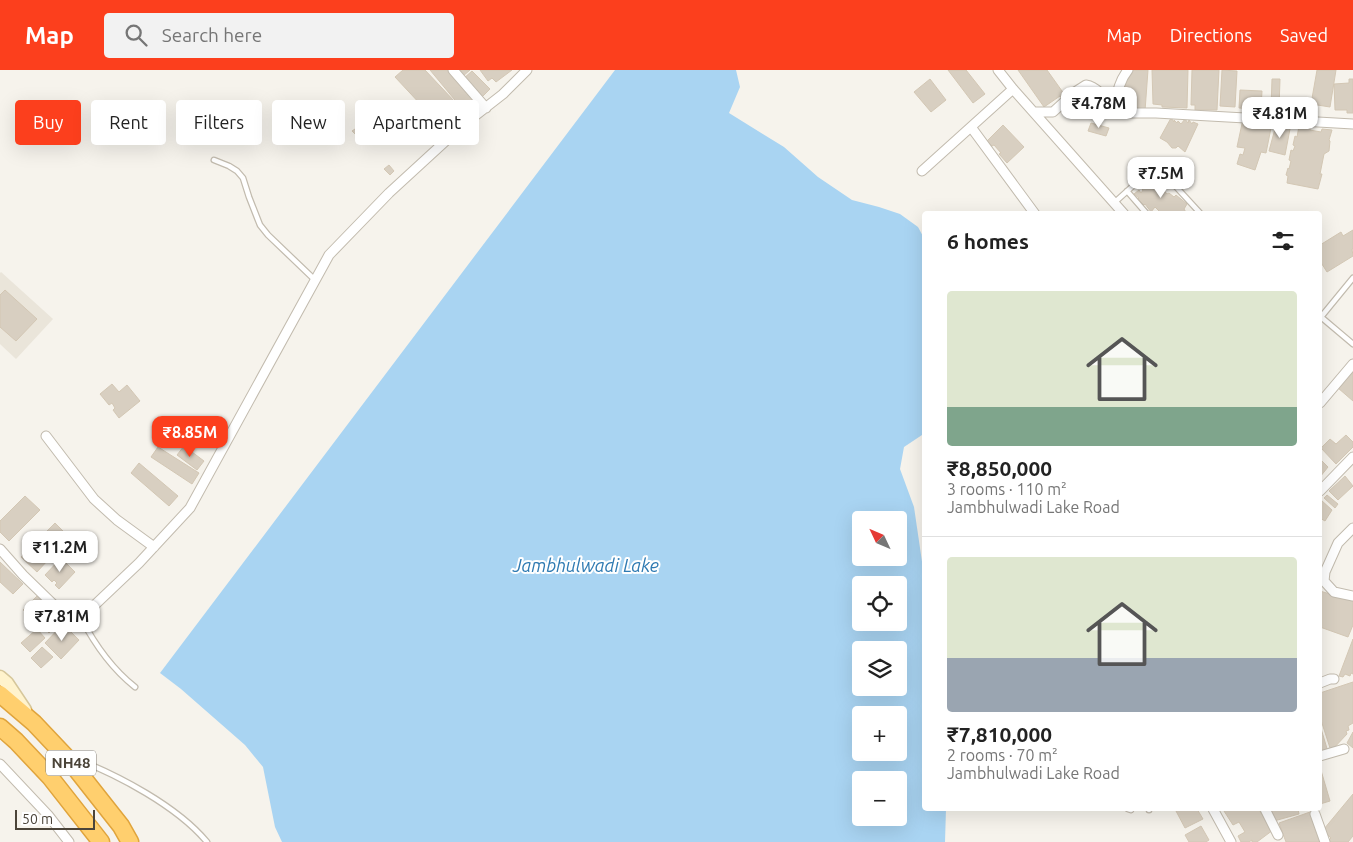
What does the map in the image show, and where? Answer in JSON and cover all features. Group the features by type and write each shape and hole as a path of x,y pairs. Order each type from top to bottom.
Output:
{"highway":[{"name":"NH48","path":"0,694 34,723 63,754 121,826 130,842"},
{"name":"NH48","path":"0,727 50,777 101,842"}],"street":[{"path":"453,70 486,108"},
{"path":"0,549 23,575 59,610 81,618 139,563 190,508 329,256 389,193 462,126 503,94 527,70"},
{"path":"998,70 1121,211"},
{"path":"1114,108 1118,87 1128,70"},
{"path":"1034,112 1053,112 1075,92 1086,85 1097,90 1118,113 1156,113 1353,124"},
{"path":"922,171 1013,89"},
{"path":"971,127 1033,211"},
{"path":"1322,401 1353,364"},
{"path":"46,436 94,499 117,520 154,547"},
{"path":"1322,489 1353,457"},
{"path":"1353,528 1338,543 1325,572 1324,581 1334,592 1353,596"},
{"path":"0,677 7,683 34,723"},
{"path":"1322,682 1334,679"},
{"path":"0,734 16,741"},
{"path":"1322,755 1344,748"},
{"path":"0,764 48,815 69,842"},
{"path":"1213,811 1231,842"},
{"path":"1267,811 1278,834"},
{"path":"1315,814 1325,842"}],"lane":[{"path":"214,160 229,166 243,178 260,224 268,235 315,280"},
{"path":"1114,203 1156,165 1198,211"},
{"path":"1127,192 1144,211"},
{"path":"1353,278 1322,317 1353,344"},
{"path":"81,618 110,664 135,687"},
{"path":"63,754 100,768 145,793 182,816 207,842"}],"shaded area":[{"path":"1,272 53,319 16,359 0,344"}],"water":[{"name":"Jambhulwadi Lake","path":"615,70 736,70 740,87 729,113 784,147 818,177 852,200 900,214 918,227 922,234 922,435 904,447 900,469 914,507 922,562 922,811 946,811 945,842 282,842 275,827 263,767 245,745 160,673"}],"building":[{"path":"403,70 425,70 453,100 416,100 395,77"},
{"path":"430,70 451,70 477,100 455,100"},
{"path":"456,70 470,70 462,77"},
{"path":"480,70 512,70 496,82 492,78 488,81"},
{"path":"948,70 966,70 985,94 973,103"},
{"path":"1018,70 1047,70 1067,98 1063,101 1060,96 1044,107"},
{"path":"1132,70 1148,70 1145,111 1122,111 1124,78 1129,78"},
{"path":"1152,70 1188,70 1187,108 1162,107 1162,105 1153,104"},
{"path":"1192,70 1219,70 1217,110 1195,110 1195,105 1191,105"},
{"path":"1222,70 1237,71 1235,107 1220,106"},
{"path":"1317,70 1336,70 1330,107 1311,104"},
{"path":"472,71 490,89 481,98 463,79"},
{"path":"930,79 946,100 931,112 914,92"},
{"path":"1272,79 1280,79 1279,108 1271,108"},
{"path":"1349,79 1353,79 1353,113 1347,113 1347,110 1335,110 1334,84 1349,83"},
{"path":"1240,90 1262,91 1261,109 1239,108"},
{"path":"1171,118 1174,122 1174,120 1177,123 1178,121 1181,124 1185,119 1188,123 1189,120 1192,124 1193,122 1198,124 1185,152 1178,146 1172,148 1160,138"},
{"path":"1243,119 1272,123 1266,153 1261,152 1255,170 1237,164 1240,154 1243,155 1245,148 1237,147"},
{"path":"1091,123 1109,128 1106,136 1088,131"},
{"path":"1280,123 1288,125 1287,128 1290,129 1285,155 1269,151 1276,125 1280,126"},
{"path":"1003,125 1024,147 1007,163 994,145 992,146 987,141"},
{"path":"1299,126 1310,126 1310,130 1321,132 1322,129 1332,130 1329,140 1329,151 1324,154 1318,189 1287,183 1288,176 1286,175 1291,161 1289,160 1291,150 1293,151 1295,146 1293,145"},
{"path":"389,165 394,171 390,175 384,169"},
{"path":"1155,175 1159,178 1158,184 1167,194 1169,193 1174,197 1176,195 1187,204 1184,209 1185,211 1159,211 1155,207 1150,211 1144,205 1134,194 1139,190 1141,193 1148,182 1150,183 1154,180 1152,178"},
{"path":"1353,230 1353,256 1327,272 1322,264 1322,244 1341,232 1343,236"},
{"path":"5,290 37,319 16,341 0,327 0,295"},
{"path":"1353,371 1353,401 1338,388"},
{"path":"112,384 119,392 127,385 140,401 119,418 113,410 115,408 112,403 109,405 100,394"},
{"path":"1346,435 1353,442 1353,447 1336,464 1322,447 1330,439 1336,444"},
{"path":"184,446 204,461 197,470 177,455"},
{"path":"158,447 199,473 192,484 151,457"},
{"path":"1322,461 1328,467 1322,474"},
{"path":"139,463 178,496 169,506 131,473"},
{"path":"1345,476 1353,486 1338,500 1329,491"},
{"path":"1327,495 1338,504 1335,508 1324,498"},
{"path":"25,496 40,510 9,541 0,532 0,521"},
{"path":"1322,501 1332,510 1325,521 1322,519"},
{"path":"55,523 66,534 45,555 34,544"},
{"path":"32,545 48,560 37,572 21,557"},
{"path":"61,558 75,572 59,589 55,585 57,583 54,580 52,582 45,575"},
{"path":"0,562 23,584 13,594 0,582"},
{"path":"1322,592 1353,601 1353,625 1348,637 1322,628"},
{"path":"39,594 48,603 32,619 23,610"},
{"path":"45,608 59,622 49,633 35,619"},
{"path":"63,624 79,640 61,659 45,643"},
{"path":"37,629 45,638 30,652 21,643"},
{"path":"1353,639 1353,674 1351,673 1350,676 1345,674 1343,677 1339,676"},
{"path":"42,647 53,657 41,668 31,658"},
{"path":"1353,682 1353,723 1348,726 1347,734 1331,751 1322,723 1322,692"},
{"path":"1322,732 1328,752 1322,754"},
{"path":"1353,732 1353,748 1347,743"},
{"path":"1322,774 1330,801 1322,803"},
{"path":"1353,794 1353,836 1348,842 1327,842 1331,838 1324,829"},
{"path":"1176,811 1198,811 1203,819 1185,828"},
{"path":"1224,811 1259,811 1273,830 1257,842 1252,842 1252,840 1241,842 1238,836 1245,832 1239,822 1233,825"},
{"path":"1271,811 1298,811 1299,814 1274,821"},
{"path":"1310,812 1321,842 1286,842 1279,823"},
{"path":"1201,826 1209,840 1206,842 1189,842 1185,835"}]}
